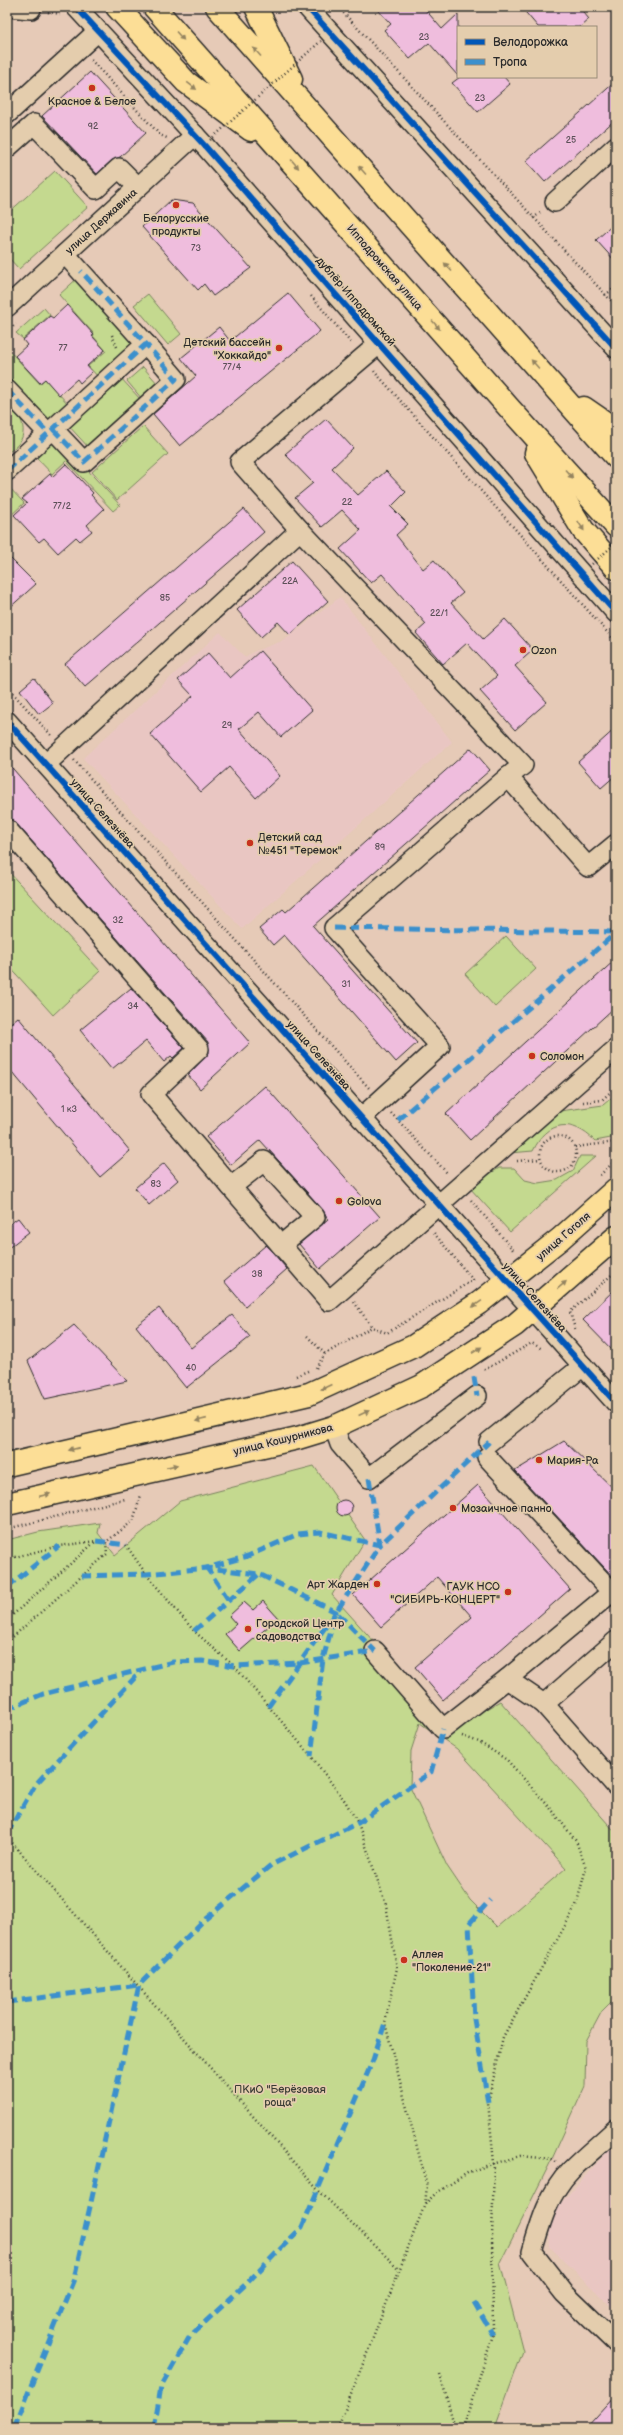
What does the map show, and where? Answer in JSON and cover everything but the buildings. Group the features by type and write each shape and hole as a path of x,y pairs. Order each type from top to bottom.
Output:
{"main road":[{"path":"117,7 186,82 251,130 277,145"},
{"name":"Ипподромская улица","path":"154,7 510,409 616,526"},
{"path":"217,7 616,457"},
{"path":"256,7 304,105"},
{"path":"554,386 616,430"},
{"path":"510,409 583,530 616,568"},
{"name":"улица Гоголя","path":"509,1282 616,1189"},
{"path":"532,1310 616,1237"},
{"path":"7,1465 309,1394 414,1346 509,1282"},
{"name":"улица Кошурникова","path":"7,1504 290,1439 334,1427 422,1386 507,1331 532,1310"}],"street":[{"path":"7,7 31,10"},
{"path":"307,7 616,348"},
{"name":"дублёр Ипподромской","path":"67,11 98,31 380,343 616,613"},
{"path":"7,114 98,31"},
{"path":"7,148 34,124 96,189 119,168 138,187"},
{"name":"улица Державина","path":"7,307 138,187 196,140"},
{"path":"555,202 616,146"},
{"path":"7,390 84,462 176,379 65,254"},
{"path":"361,1118 440,1046 334,928 523,765 300,530 240,462 380,343"},
{"path":"7,471 146,344"},
{"path":"46,764 300,530"},
{"name":"улица Селезнёва","path":"7,720 616,1403"},
{"path":"508,777 588,867 616,844"},
{"path":"7,829 199,1049 151,1094 330,1300 616,1049"},
{"path":"231,1187 264,1161 315,1217 282,1245"},
{"path":"375,1650 443,1729 507,1679 612,1592 488,1449 583,1366"},
{"path":"334,1427 340,1444 369,1478 477,1396"},
{"path":"544,1704 616,1641"},
{"path":"507,1679 544,1704 616,1786"},
{"path":"616,2129 570,2171 558,2186 541,2219 532,2252 564,2293 616,2343"}],"path":[{"path":"338,7 616,306"},
{"path":"80,48 160,135 196,140 321,41"},
{"path":"606,295 616,288"},
{"path":"306,291 363,358 616,642"},
{"path":"109,328 118,350"},
{"path":"592,564 616,543"},
{"path":"7,687 380,1101 460,1186 514,1251 520,1246"},
{"path":"561,1135 567,1137 575,1146 576,1158 573,1164 564,1171 552,1171 547,1169 540,1159 541,1147 549,1138 561,1135"},
{"path":"575,1146 616,1142"},
{"path":"599,1176 616,1160"},
{"path":"344,1287 372,1327 387,1333 473,1280 423,1218"},
{"path":"581,1336 576,1330 570,1312 616,1271"},
{"path":"295,1376 317,1368 325,1354 372,1327"},
{"path":"307,1336 325,1354"},
{"path":"7,1642 107,1554 106,1542 133,1521 141,1495"},
{"path":"7,1559 59,1546 96,1541 7,1620"},
{"path":"126,1545 146,1574 194,1631 234,1666 312,1756 345,1801 358,1823 386,1905 397,1968 386,2023 427,2186 425,2204 338,2428"},
{"path":"443,1729 479,1742 507,1760 552,1810 576,1841 586,1868 576,1906 503,2037 488,2102 494,2163 492,2239 493,2335 463,2428"},
{"path":"7,1837 318,2190 399,2269"},
{"path":"425,2204 435,2194 469,2172 520,2156 552,2159 570,2171"},
{"path":"440,2374 455,2428"}],"shaded area":[{"name":"Детский сад №451 \"Теремок\"","path":"340,597 452,742 242,929 83,758 220,632 245,657 255,651 285,640"},
{"path":"616,2142 616,2311 550,2247 549,2216"}],"green space":[{"path":"55,171 88,207 19,269 7,256 7,214"},
{"path":"81,275 144,344 100,379 88,366 106,351 93,336 94,334 59,295"},
{"path":"148,294 181,334 168,345 134,305"},
{"path":"44,308 50,315 23,339 16,333"},
{"path":"7,348 40,384 45,379 70,406 51,428 7,381"},
{"path":"143,367 158,384 142,399 127,381"},
{"path":"119,376 141,400 89,448 67,424"},
{"path":"7,397 21,419 23,433 21,440 16,447 7,453"},
{"path":"143,426 168,454 117,500 92,472"},
{"path":"55,435 120,505 113,511 66,461 52,474 34,455"},
{"path":"7,485 24,503 7,519"},
{"path":"7,870 100,971 53,1015 7,964"},
{"path":"506,936 536,969 495,1007 465,974"},
{"path":"616,1094 616,1137 595,1141 578,1128 561,1126 553,1128 546,1133 533,1151 510,1153 553,1112 603,1105"},
{"path":"580,1156 596,1156 510,1232 469,1187 499,1168 514,1168 525,1180 538,1183 557,1180 573,1171"},
{"name":"ПКиО \"Берёзовая роща\"","path":"314,1466 365,1540 332,1595 452,1729 500,1701 616,1833 616,1997 602,2011 586,2041 585,2086 552,2159 500,2263 523,2351 495,2428 7,2428 7,1540 38,1532 100,1523 98,1533 115,1555 180,1501","holes":["420,1723 457,1749 566,1868 497,1927 470,1900 447,1866 410,1787 411,1751"]}],"marked path":[{"path":"7,471 146,344 81,271"},
{"path":"53,429 84,462 176,379 146,344"},
{"path":"7,390 48,433"},
{"path":"334,928 616,932"},
{"path":"398,1120 616,933"},
{"path":"474,1377 477,1396"},
{"path":"369,1478 380,1545 489,1442"},
{"path":"228,1599 207,1568 248,1556 298,1534 320,1532 380,1545 336,1612"},
{"path":"96,1541 126,1545"},
{"path":"7,1587 59,1546"},
{"path":"82,1576 146,1574 207,1568 259,1574 336,1612 323,1659 311,1756"},
{"path":"194,1631 259,1574"},
{"path":"268,1707 336,1612 375,1651"},
{"path":"7,1709 43,1694 173,1662 202,1661 234,1666 300,1663 375,1651"},
{"path":"7,1834 35,1785 141,1671"},
{"path":"14,2428 74,2279 139,1985 203,1921 271,1865 358,1823 431,1772 443,1729"},
{"path":"488,2102 474,2019 469,1924 490,1900"},
{"path":"7,2002 139,1985"},
{"path":"154,2428 161,2387 190,2336 246,2284 302,2227 373,2060 385,2023"},
{"path":"474,2303 493,2335"}],"cycle path":[{"path":"76,7 204,145 616,613"},
{"path":"307,7 616,348"},
{"path":"7,721 616,1403"}],"place":[{"name":"Красное & Белое","path":"92,88"},
{"name":"Белорусские продукты","path":"176,205"},
{"name":"Детский бассейн \"Хоккайдо\"","path":"279,348"},
{"name":"Ozon","path":"523,650"},
{"name":"Детский сад №451 \"Теремок\"","path":"250,843"},
{"name":"Соломон","path":"532,1056"},
{"name":"Golova","path":"339,1201"},
{"name":"Мария-Ра","path":"539,1460"},
{"name":"Мозаичное панно","path":"453,1508"},
{"name":"Арт Жарден","path":"377,1584"},
{"name":"ГАУК НСО \"СИБИРЬ-КОНЦЕРТ\"","path":"508,1592"},
{"name":"Городской Центр садоводства","path":"248,1629"},
{"name":"Аллея \"Поколение-21\"","path":"404,1960"}]}
